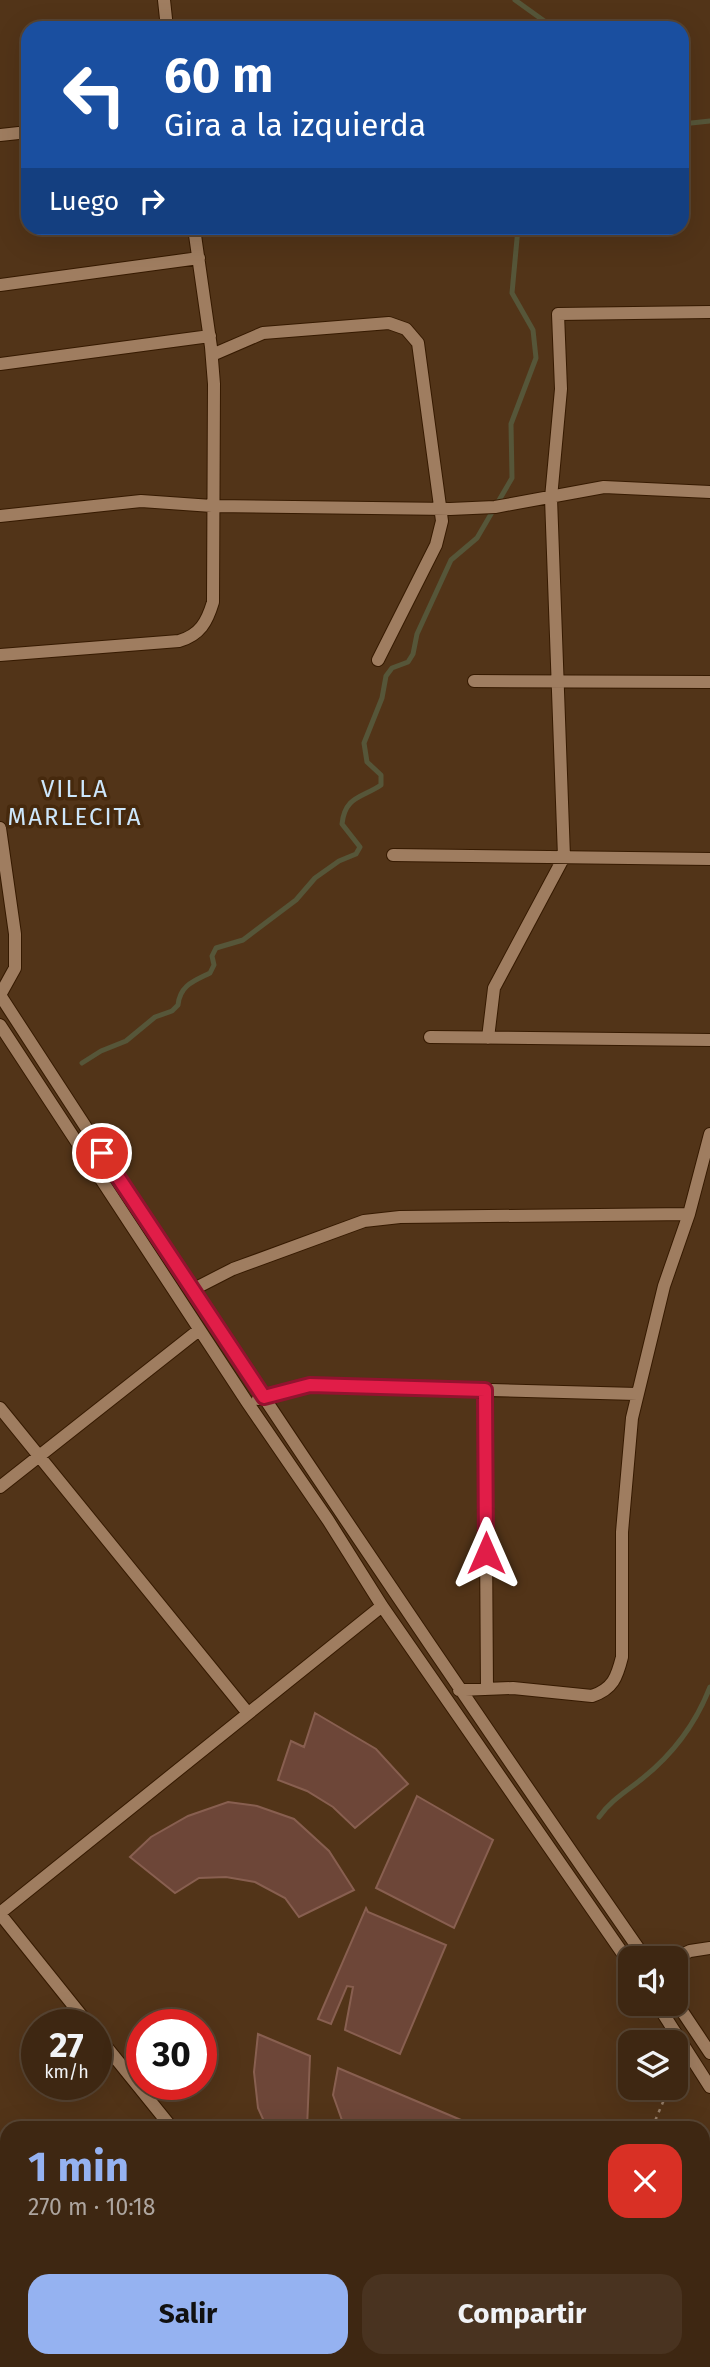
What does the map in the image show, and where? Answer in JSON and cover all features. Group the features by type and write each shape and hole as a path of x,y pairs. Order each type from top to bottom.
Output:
{"street":[{"path":"164,0 166,21"},
{"path":"0,135 21,133"},
{"path":"0,655 179,641 192,637 208,620 213,602 215,417 210,336 195,235"},
{"path":"0,285 199,258"},
{"path":"488,1038 494,988 564,857 551,498 561,389 558,314 710,312"},
{"path":"212,355 264,333 388,323 406,329 418,343 442,521 436,545 377,660"},
{"path":"0,364 210,336"},
{"path":"0,516 141,501 212,506 440,509 495,507 604,487 710,492"},
{"path":"474,681 710,681"},
{"path":"0,828 15,945 15,968 0,995 192,1290 459,1690 637,1946"},
{"path":"393,855 710,859"},
{"path":"0,1025 199,1330 328,1520 382,1606 618,1947"},
{"path":"430,1037 710,1040"},
{"path":"459,1690 513,1688 593,1696 604,1692 617,1677 622,1657 623,1519 632,1418 664,1286 689,1214 710,1134"},
{"path":"192,1290 233,1269 363,1221 400,1217 689,1214"},
{"path":"0,1487 199,1330"},
{"path":"247,1402 310,1385 637,1394"},
{"path":"485,1390 487,1689"},
{"path":"0,1408 247,1712"},
{"path":"76,2009 0,1913 382,1606"},
{"path":"688,1952 710,1948"},
{"path":"664,2016 710,2087"},
{"path":"685,2016 710,2053"},
{"path":"112,2054 166,2121"}],"path":[{"path":"655,2121 663,2100"}],"building":[{"path":"315,1713 376,1749 408,1784 355,1828 333,1807 307,1791 278,1780 291,1741 304,1747"},
{"path":"417,1796 493,1840 454,1928 376,1888"},
{"path":"228,1802 257,1806 294,1819 329,1851 354,1890 299,1917 285,1898 255,1882 226,1877 199,1878 175,1893 130,1857 151,1837 188,1816"},
{"path":"366,1908 368,1912 446,1945 400,2054 345,2030 353,1987 347,1986 331,2024 318,2019"},
{"path":"258,2034 310,2056 307,2121 264,2121 258,2108 254,2072"},
{"path":"338,2068 463,2121 342,2121 333,2095"}],"waterway":[{"path":"515,0 544,21"},
{"path":"689,123 710,121"},
{"path":"82,1063 101,1051 126,1041 155,1017 172,1011 178,1005 185,988 210,973 216,948 243,940 296,900 315,878 339,861 356,854 360,847 342,824 351,803 381,785 381,775 367,762 364,743 382,698 386,676 392,668 408,662 413,654 417,634 451,560 477,538 512,478 511,424 536,358 533,330 512,293 517,235"},
{"path":"599,1817 674,1748 691,1725 710,1687"}],"district":[{"name":"VILLA MARLECITA","path":"75,803"}],"route":[{"path":"102,1153 264,1397 310,1385 485,1390 486,1553"}]}
